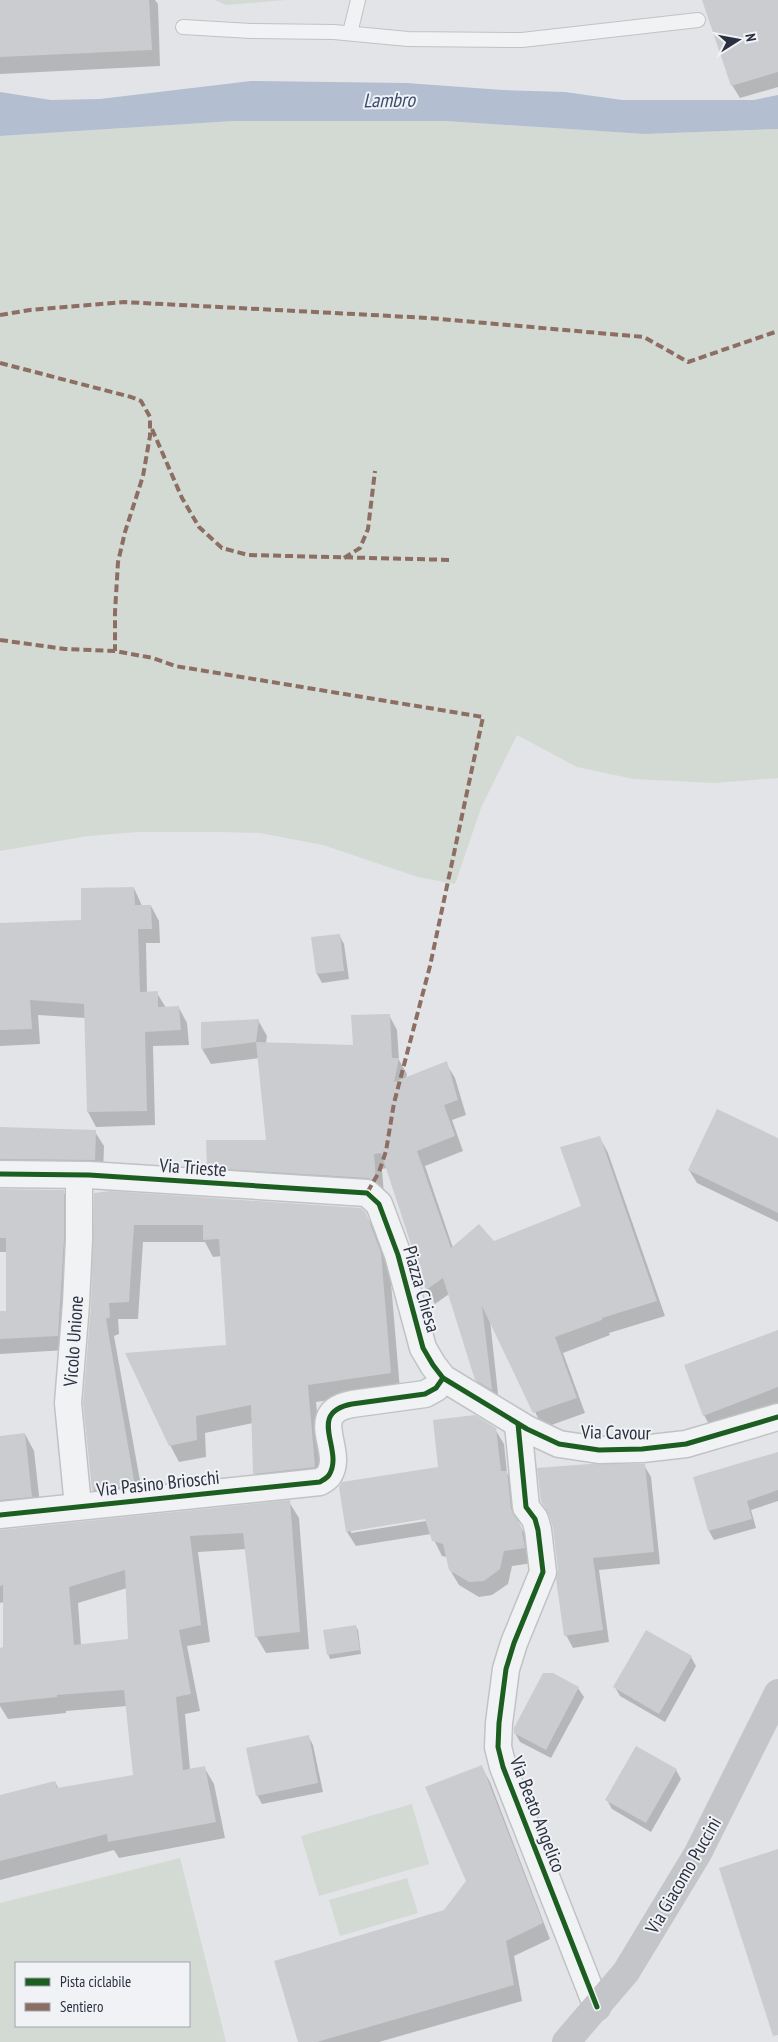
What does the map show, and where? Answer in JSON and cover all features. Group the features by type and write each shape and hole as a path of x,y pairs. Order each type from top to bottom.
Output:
{"street":[{"name":"Via Trieste","path":"0,1174 79,1175 367,1193 379,1204"},
{"name":"Vicolo Unione","path":"78,1506 68,1403 76,1304 79,1175"},
{"name":"Piazza Chiesa","path":"379,1204 398,1255 423,1348 432,1365 454,1384"},
{"name":"Via Pasino Brioschi","path":"0,1515 320,1482 329,1475 332,1464 328,1419 333,1411 342,1406 352,1404 425,1394 436,1388 454,1384"},
{"name":"Via Cavour","path":"454,1384 518,1424 559,1444 599,1450 642,1449 686,1444 778,1418"},
{"name":"Via Beato Angelico","path":"518,1424 526,1507 535,1519 538,1530 543,1572 514,1643 506,1669 501,1693 498,1747 503,1768 597,2007"},
{"name":"Via Giacomo Puccini","path":"566,2042 626,1972 698,1853 777,1696"}],"lane":[{"path":"350,33 358,0"},
{"path":"183,27 251,31 350,33 408,39 522,40 698,20"}],"shaded area":[{"path":"215,0 286,0 226,5"},
{"path":"233,121 445,121 645,134 778,129 778,778 714,783 634,779 577,767 517,735 481,808 455,884 418,877 323,845 260,833 138,832 88,836 0,851 0,136"},
{"path":"412,1804 429,1864 319,1896 301,1836"},
{"path":"180,1858 226,2042 0,2042 0,1903"},
{"path":"407,1878 418,1913 340,1936 329,1900"}],"water":[{"name":"Lambro","path":"251,81 407,83 502,90 565,92 622,100 754,100 778,95 778,129 645,134 445,121 233,121 0,136 0,92 51,100 100,99"}],"building":[{"path":"0,0 149,0 152,50 0,57"},
{"path":"702,0 778,0 778,72 731,86"},
{"path":"134,887 135,905 151,905 152,929 138,929 140,992 158,991 158,1007 179,1006 181,1030 145,1032 147,1111 87,1112 84,1004 30,1000 32,1029 0,1030 0,923 81,920 81,888"},
{"path":"340,934 344,971 316,974 311,937"},
{"path":"390,1014 392,1058 399,1058 394,1082 447,1061 458,1100 444,1105 455,1136 417,1151 451,1248 479,1224 494,1241 581,1206 560,1147 600,1136 657,1301 602,1318 602,1320 555,1337 577,1398 533,1413 482,1306 492,1390 475,1380 443,1278 426,1290 381,1153 374,1154 376,1181 368,1178 207,1168 206,1140 266,1140 256,1042 353,1045 351,1015"},
{"path":"259,1019 256,1042 201,1049 201,1022"},
{"path":"717,1109 778,1138 778,1213 688,1170"},
{"path":"0,1127 96,1130 95,1160 0,1159"},
{"path":"0,1189 64,1190 64,1239 58,1336 0,1339 0,1311 6,1311 6,1238 0,1238"},
{"path":"110,1191 361,1208 366,1213 381,1253 391,1373 308,1385 315,1467 253,1474 251,1405 196,1416 197,1440 169,1446 125,1353 226,1345 219,1239 203,1240 203,1225 134,1225 129,1302 109,1303 110,1317 106,1319 135,1486 92,1490 83,1403 91,1305 94,1193"},
{"path":"778,1330 778,1387 703,1416 684,1365"},
{"path":"475,1415 496,1428 501,1471 507,1471 511,1509 521,1526 525,1548 504,1551 500,1569 484,1581 469,1582 449,1570 443,1544 432,1541 425,1519 346,1532 339,1487 342,1482 438,1467 433,1420"},
{"path":"25,1433 32,1497 0,1500 0,1436"},
{"path":"778,1452 778,1490 747,1501 752,1519 708,1531 693,1477"},
{"path":"589,1464 645,1464 654,1552 593,1558 603,1630 564,1636 556,1579 558,1570 553,1528 549,1515 541,1501 537,1468"},
{"path":"290,1500 300,1632 255,1637 243,1533 190,1536 201,1625 179,1630 191,1694 176,1697 183,1770 205,1766 216,1822 108,1842 107,1834 0,1861 0,1795 55,1781 57,1788 133,1775 124,1690 57,1695 57,1697 0,1703 0,1648 3,1647 3,1585 0,1586 0,1530","holes":["125,1570 128,1639 74,1645 69,1587"]},
{"path":"356,1625 360,1650 327,1655 323,1630"},
{"path":"646,1630 692,1656 659,1714 613,1687"},
{"path":"543,1673 553,1673 579,1687 546,1750 514,1733 514,1728"},
{"path":"309,1735 318,1783 256,1796 246,1748"},
{"path":"636,1746 677,1769 646,1823 605,1800"},
{"path":"482,1765 543,1923 506,1941 514,1985 317,2042 298,2042 274,1961 444,1910 466,1881 425,1787"},
{"path":"778,1849 778,2035 773,2036 719,1868"}],"marked path":[{"path":"0,315 30,310 124,302 429,318 644,337 688,362 778,331"},
{"path":"0,363 131,397 141,401 150,417 150,436 143,476 125,532 118,562 115,651"},
{"path":"152,429 182,498 199,527 222,548 248,555 453,560"},
{"path":"344,558 360,548 368,529 375,471"},
{"path":"0,640 65,649 115,651 153,658 175,666 483,717 430,966 394,1103 386,1151 379,1172 367,1193"}],"cycle path":[{"path":"0,1174 89,1175 367,1193 379,1204 398,1255 423,1348 433,1365 443,1378 527,1429 559,1444 599,1450 642,1449 686,1444 778,1417"},
{"path":"0,1515 320,1482 329,1475 333,1465 328,1424 331,1415 338,1409 352,1404 425,1394 436,1388 443,1378"},
{"path":"518,1424 526,1507 535,1519 538,1530 543,1572 514,1643 506,1669 498,1747 503,1767 597,2007"}]}
